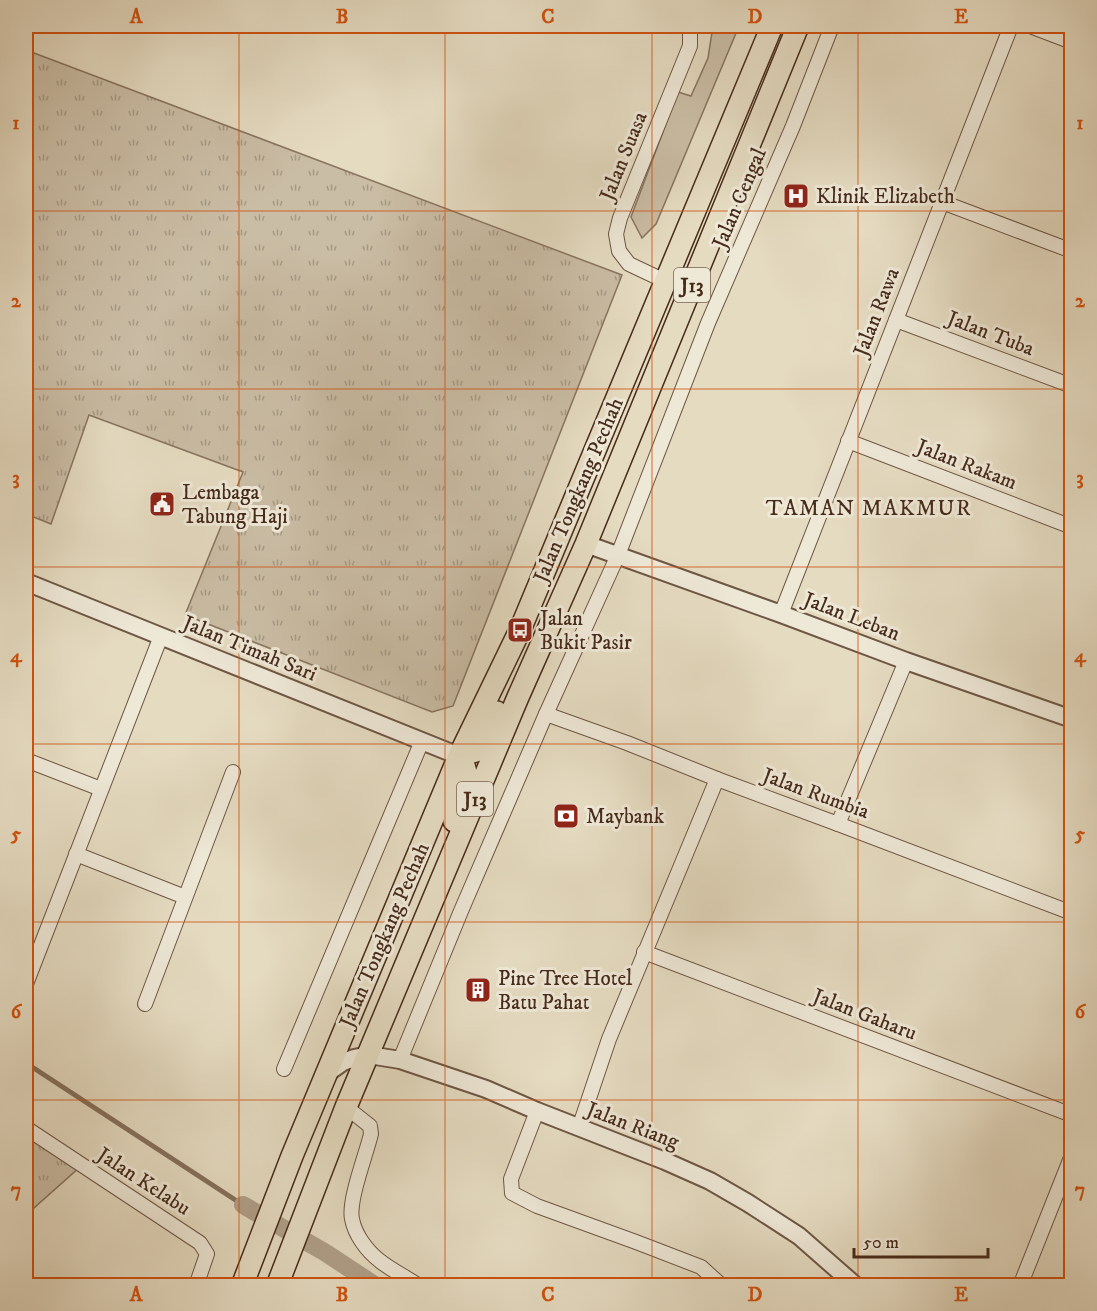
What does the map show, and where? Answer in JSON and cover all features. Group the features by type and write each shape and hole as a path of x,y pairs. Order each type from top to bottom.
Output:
{"main road":[{"name":"Jalan Tongkang Pechah","path":"277,1286 346,1107 518,698 586,544 798,26"},
{"name":"Jalan Tongkang Pechah","path":"245,1280 292,1155 459,756 516,638 767,32"},
{"path":"516,638 535,626 566,551 575,544 586,544"},
{"path":"456,844 455,813 466,781 466,773 459,756 476,751 481,746 496,713 506,704 518,698"}],"street":[{"name":"Jalan Suasa","path":"665,281 629,264 619,251 616,234 620,218 690,46 690,26"},
{"name":"Jalan Cengal","path":"400,1060 546,714 618,555 708,323 793,126 832,26"},
{"name":"Jalan Rawa","path":"781,614 1011,26"},
{"path":"1030,26 1071,42"},
{"path":"942,202 1071,251"},
{"name":"Jalan Tuba","path":"896,320 1071,386"},
{"name":"Jalan Rakam","path":"848,441 1071,527"},
{"name":"Jalan Leban","path":"586,544 906,661 1071,718"},
{"name":"Jalan Timah Sari","path":"26,582 459,756"},
{"path":"26,984 161,636"},
{"path":"838,824 906,661"},
{"name":"Jalan Rumbia","path":"546,714 1071,913"},
{"path":"284,1070 422,741"},
{"path":"26,760 101,789"},
{"path":"144,1004 233,772"},
{"path":"579,1128 609,1039 717,779"},
{"path":"76,854 185,897"},
{"name":"Jalan Gaharu","path":"644,952 1071,1115"},
{"path":"326,1074 348,1060 369,1055"},
{"name":"Jalan Riang","path":"369,1055 400,1060 486,1089 710,1180 799,1236 856,1286"},
{"path":"346,1107 370,1126 371,1134 352,1204 351,1218 356,1231 362,1243 379,1261 419,1286"},
{"path":"537,1111 511,1179 512,1193 537,1206 701,1268 722,1286"},
{"name":"Jalan Kelabu","path":"26,1128 200,1243 207,1254 196,1286"},
{"path":"1020,1286 1071,1155"}],"green space":[{"path":"713,26 739,26 656,224 642,238 631,217 678,92 691,96 708,58"},
{"path":"26,50 622,275 453,706 432,712 185,615 243,472 89,415 51,524 26,514"},
{"path":"26,1130 81,1166 26,1215"}],"waterway":[{"path":"26,1063 243,1205"},
{"path":"243,1205 326,1253 376,1286"}],"place":[{"name":"Klinik Elizabeth","path":"796,196"},
{"name":"Lembaga Tabung Haji","path":"162,504"},
{"name":"Jalan Bukit Pasir","path":"520,630"},
{"name":"Maybank","path":"566,816"},
{"name":"Pine Tree Hotel Batu Pahat","path":"478,990"}],"district":[{"name":"TAMAN MAKMUR","path":"869,507"}]}
